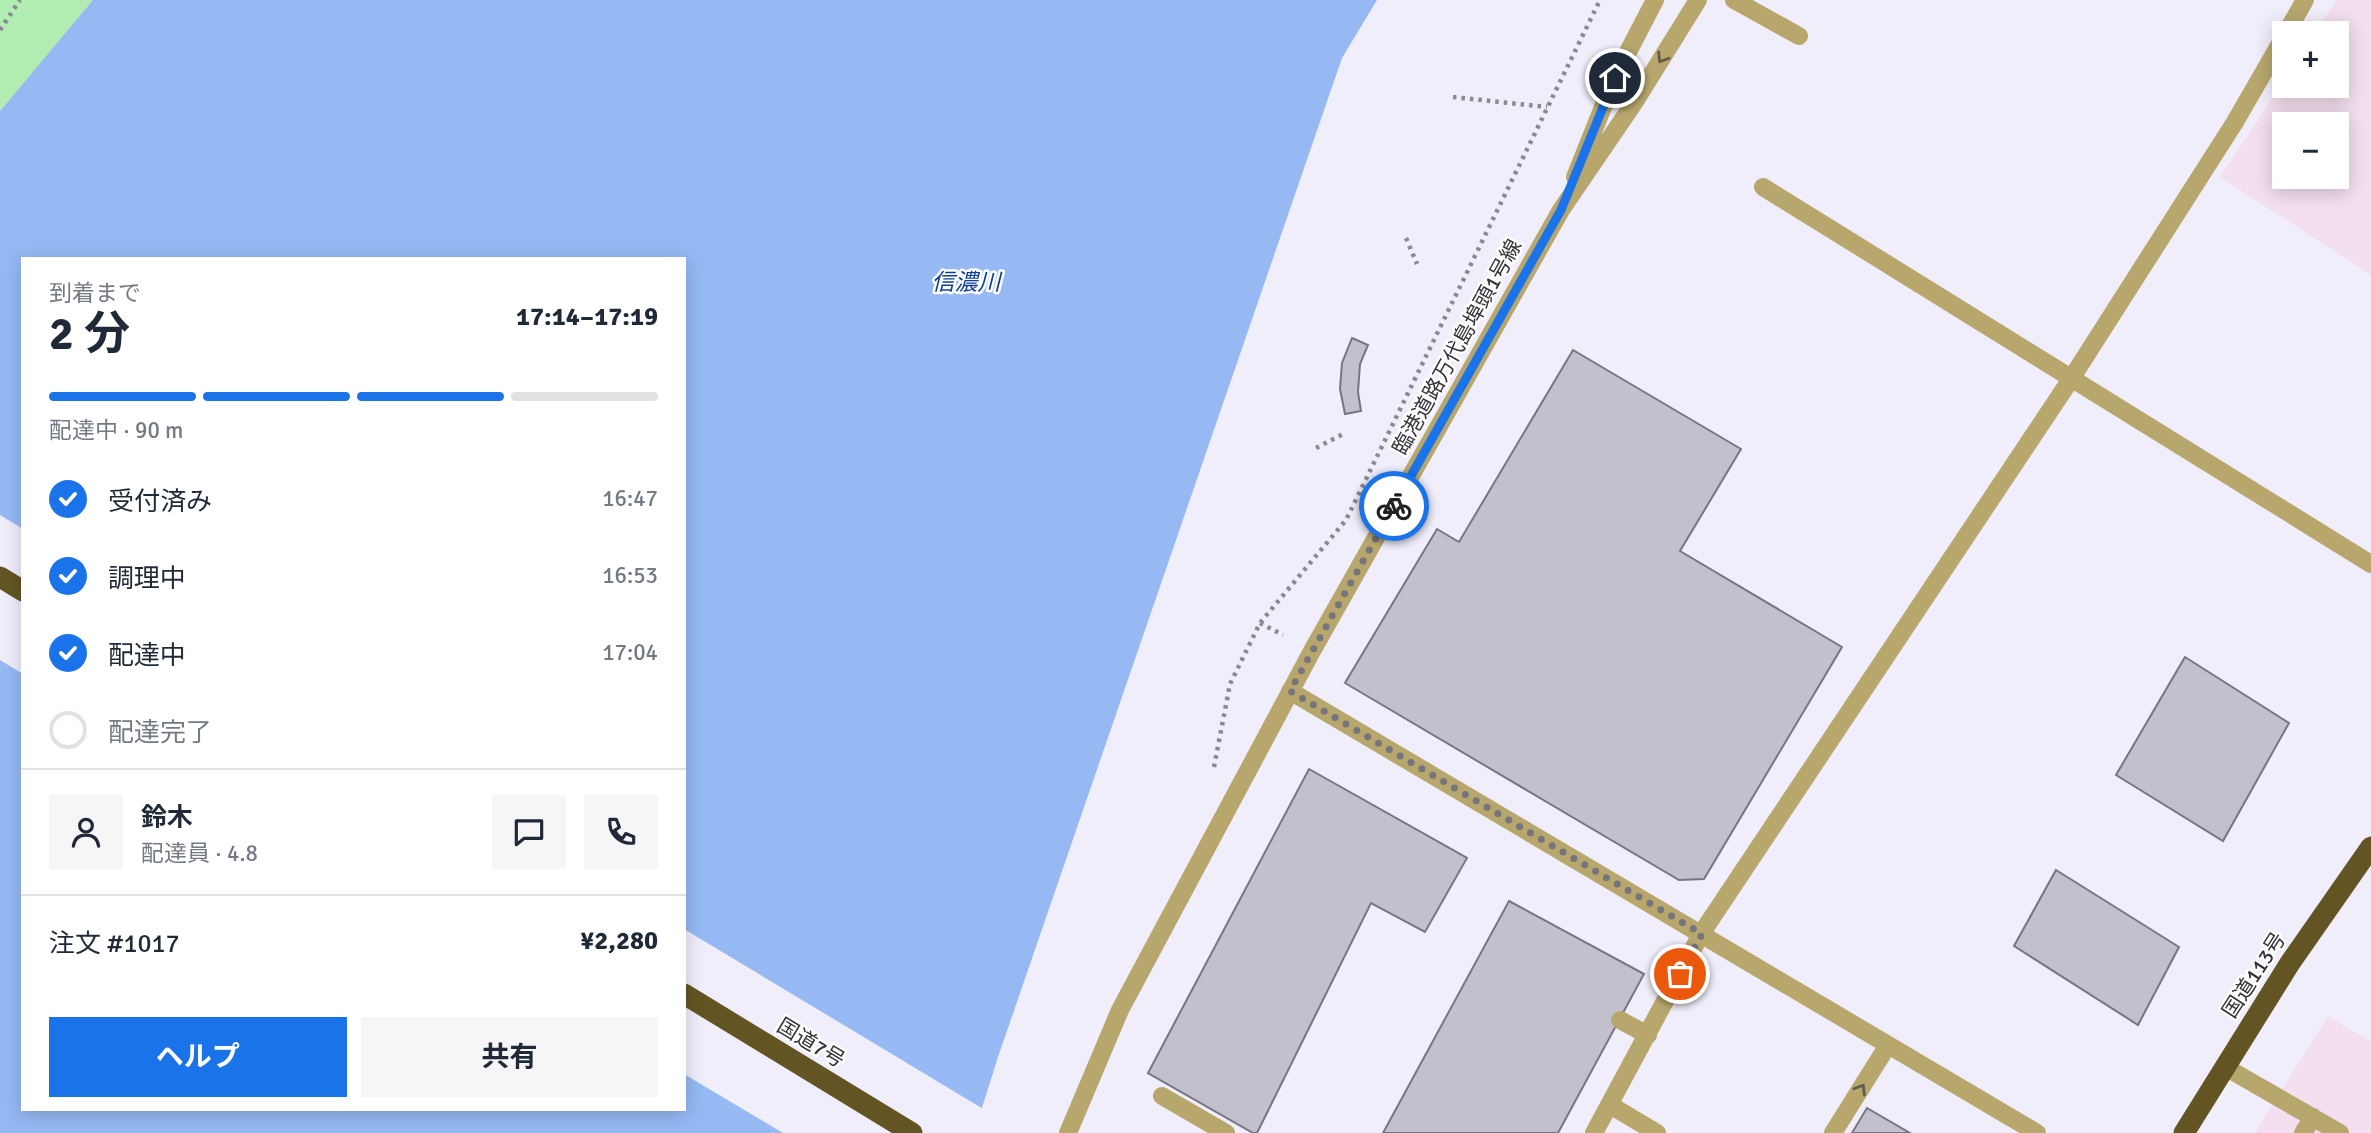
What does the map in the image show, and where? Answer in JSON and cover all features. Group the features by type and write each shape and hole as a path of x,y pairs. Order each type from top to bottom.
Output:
{"highway":[{"path":"0,577 21,590"},
{"name":"国道113号","path":"2184,1133 2290,963 2371,847"},
{"name":"国道7号","path":"686,995 912,1133"}],"street":[{"name":"臨港道路万代島埠頭1号線","path":"1561,210 1615,78 1655,0"},
{"name":"臨港道路万代島埠頭1号線","path":"1068,1133 1120,1010 1290,691 1561,210 1634,103 1698,0"},
{"path":"1734,0 1799,36"},
{"path":"2293,21 2305,0"},
{"path":"1594,1133 1702,934 2071,379 2235,122 2272,58"},
{"path":"1763,187 2371,564"},
{"path":"1290,691 2037,1133"},
{"path":"1620,1020 1648,1035"},
{"path":"1833,1133 1888,1045"},
{"path":"2225,1067 2308,1125 2340,1133"},
{"path":"1162,1096 1226,1133"},
{"path":"1609,1105 1657,1133"}],"path":[{"path":"0,30 20,0"},
{"path":"1214,767 1230,684 1260,623 1346,520 1600,0"},
{"path":"1452,97 1547,107"},
{"path":"1406,238 1417,264"},
{"path":"1316,448 1345,433"},
{"path":"1260,623 1283,635"}],"shaded area":[{"path":"2337,0 2371,0 2371,275 2220,177 2273,98 2349,98 2349,21 2323,21"},
{"path":"2328,1016 2371,1042 2371,1133 2255,1133"}],"green space":[{"path":"0,0 93,0 0,111"}],"water":[{"name":"信濃川","path":"93,0 1377,0 1342,58 974,1133 0,1133 0,111"}],"pier":[{"path":"0,515 21,528 21,673 0,660"},
{"path":"686,930 985,1110 978,1133 783,1133 686,1075"}],"building":[{"path":"1352,338 1368,345 1360,364 1358,392 1361,411 1345,414 1340,389 1342,363"},
{"path":"1573,350 1741,449 1680,551 1842,647 1704,879 1679,880 1345,683 1437,529 1459,542"},
{"path":"2185,657 2289,723 2223,841 2116,775"},
{"path":"1309,769 1467,858 1425,932 1371,903 1257,1133 1253,1133 1148,1073"},
{"path":"2056,870 2179,947 2138,1025 2014,946"},
{"path":"1509,901 1644,974 1558,1133 1383,1133"},
{"path":"1867,1108 1910,1133 1852,1133"}],"way so far":[{"path":"1394,506 1290,691 1702,934 1680,974"}],"route":[{"path":"1394,506 1561,210 1615,78"}]}
